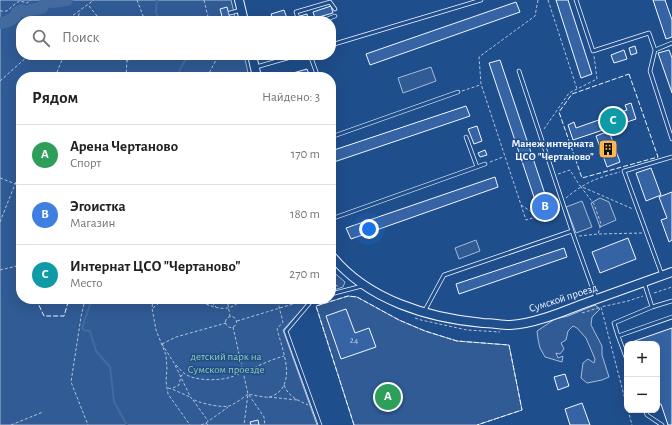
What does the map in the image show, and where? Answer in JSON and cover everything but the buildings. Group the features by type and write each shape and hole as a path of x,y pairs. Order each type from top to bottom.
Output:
{"street":[{"path":"239,0 243,16"},
{"path":"253,60 256,72"},
{"name":"Сумской проезд","path":"336,261 348,274 363,285 407,307 460,320 510,325 545,318 672,272"}],"lane":[{"path":"336,44 481,0"},
{"path":"576,0 593,51 649,33 655,50 650,70 672,139"},
{"path":"297,16 296,12 330,2 335,9"},
{"path":"230,13 241,10"},
{"path":"655,50 672,43"},
{"path":"255,67 280,60"},
{"path":"312,60 316,72"},
{"path":"519,71 541,134 564,209 596,299"},
{"path":"336,135 458,92"},
{"path":"466,137 477,167"},
{"path":"662,275 624,171 672,157"},
{"path":"336,217 485,164"},
{"path":"424,312 444,275 572,231"},
{"path":"644,282 652,307"},
{"path":"336,293 363,285"},
{"path":"624,352 614,323 652,307 672,301"},
{"path":"309,304 286,331 320,425"},
{"path":"618,336 672,317"},
{"path":"646,413 662,425"}],"path":[{"path":"0,11 7,11 20,1 27,3 31,0"},
{"path":"72,16 94,0"},
{"path":"137,0 143,16"},
{"path":"204,0 209,16"},
{"path":"538,0 535,16 479,57 480,84 526,220 564,209"},
{"path":"548,0 577,89"},
{"path":"88,5 97,16"},
{"path":"78,16 80,10"},
{"path":"541,134 569,94 597,79 593,51"},
{"path":"0,81 24,60"},
{"path":"58,72 62,60"},
{"path":"209,72 216,60"},
{"path":"126,61 126,72"},
{"path":"458,92 480,84"},
{"path":"485,164 504,157"},
{"path":"554,175 570,170 594,204 601,224 598,234"},
{"path":"562,201 580,186 600,177 624,171"},
{"path":"0,178 16,183 0,222"},
{"path":"580,186 638,211"},
{"path":"520,205 538,216"},
{"path":"574,236 647,233"},
{"path":"0,270 16,266"},
{"path":"336,285 346,290"},
{"path":"624,395 601,307 628,301 672,287"},
{"path":"84,304 80,317 71,382 88,425"},
{"path":"152,304 156,330 166,355 167,388 170,397 190,425"},
{"path":"152,308 158,304"},
{"path":"206,304 221,309 237,304"},
{"path":"214,304 218,308"},
{"path":"162,344 176,337 226,323 227,319 230,317 229,304"},
{"path":"269,397 278,392 284,385 288,373 277,329 283,322 279,304"},
{"path":"233,327 236,325 237,321 293,304"},
{"path":"230,317 237,321"},
{"path":"226,323 228,327 233,327"},
{"path":"233,327 248,394 244,425"},
{"path":"162,344 174,363 192,398 208,421"},
{"path":"181,376 183,374 196,378 212,380 230,378 269,360 284,356"},
{"path":"174,363 186,375"},
{"path":"172,389 179,385 181,376"},
{"path":"284,385 286,391 291,396 309,406 313,405"},
{"path":"167,388 196,401 210,405 228,406"},
{"path":"201,425 248,394 298,400"},
{"path":"248,394 264,417 265,425"},
{"path":"11,425 42,412"},
{"path":"629,413 632,425"}],"shaded area":[{"path":"0,0 231,0 235,16 16,16 16,60 245,60 248,72 16,72 16,304 307,304 283,330 317,425 0,425"},
{"path":"431,67 436,81 403,93 398,78"},
{"path":"600,198 609,202 616,220 600,227 591,203"},
{"path":"582,201 592,227 576,233 566,207"},
{"path":"476,240 480,251 459,259 455,248"},
{"path":"336,274 345,282 343,287 336,289"},
{"path":"348,296 357,297 399,320 425,331 457,341 509,345 522,410 477,425 354,425 316,306 322,304 336,304 336,300"},
{"path":"595,305 600,309 592,317 591,325 602,346 602,355 609,377 587,383 581,378 583,363 588,359 594,363 595,359 586,338 577,328 573,326 568,331 566,340 561,343 564,349 560,354 556,353 558,358 563,356 562,362 545,357 540,348 537,331 555,319 568,316"}],"waterway":[{"path":"0,23 10,20 16,15 17,12 22,10 26,12 42,8 46,1 53,2 67,0"},
{"path":"157,0 156,12 157,16"},
{"path":"179,72 185,60"},
{"path":"90,304 82,328 90,331 96,351 110,367 114,402 127,425"}],"fence":[{"path":"629,74 658,157 582,178 559,112 572,94 629,74"},
{"path":"336,300 348,296 357,297 399,320 425,331 457,341 509,345 522,410 477,425"},
{"path":"38,304 44,316 64,316 68,304"},
{"path":"322,304 316,306 354,425"}],"place":[{"name":"Интернат ЦСО \"Чертаново\"","path":"613,121"},
{"name":"Манеж интерната ЦСО \"Чертаново\"","path":"608,149"},
{"name":"Эгоистка","path":"545,207"},
{"name":"Арена Чертаново","path":"388,397"}],"park label":[{"name":"детский парк на Сумском проезде","path":"226,362"}]}
